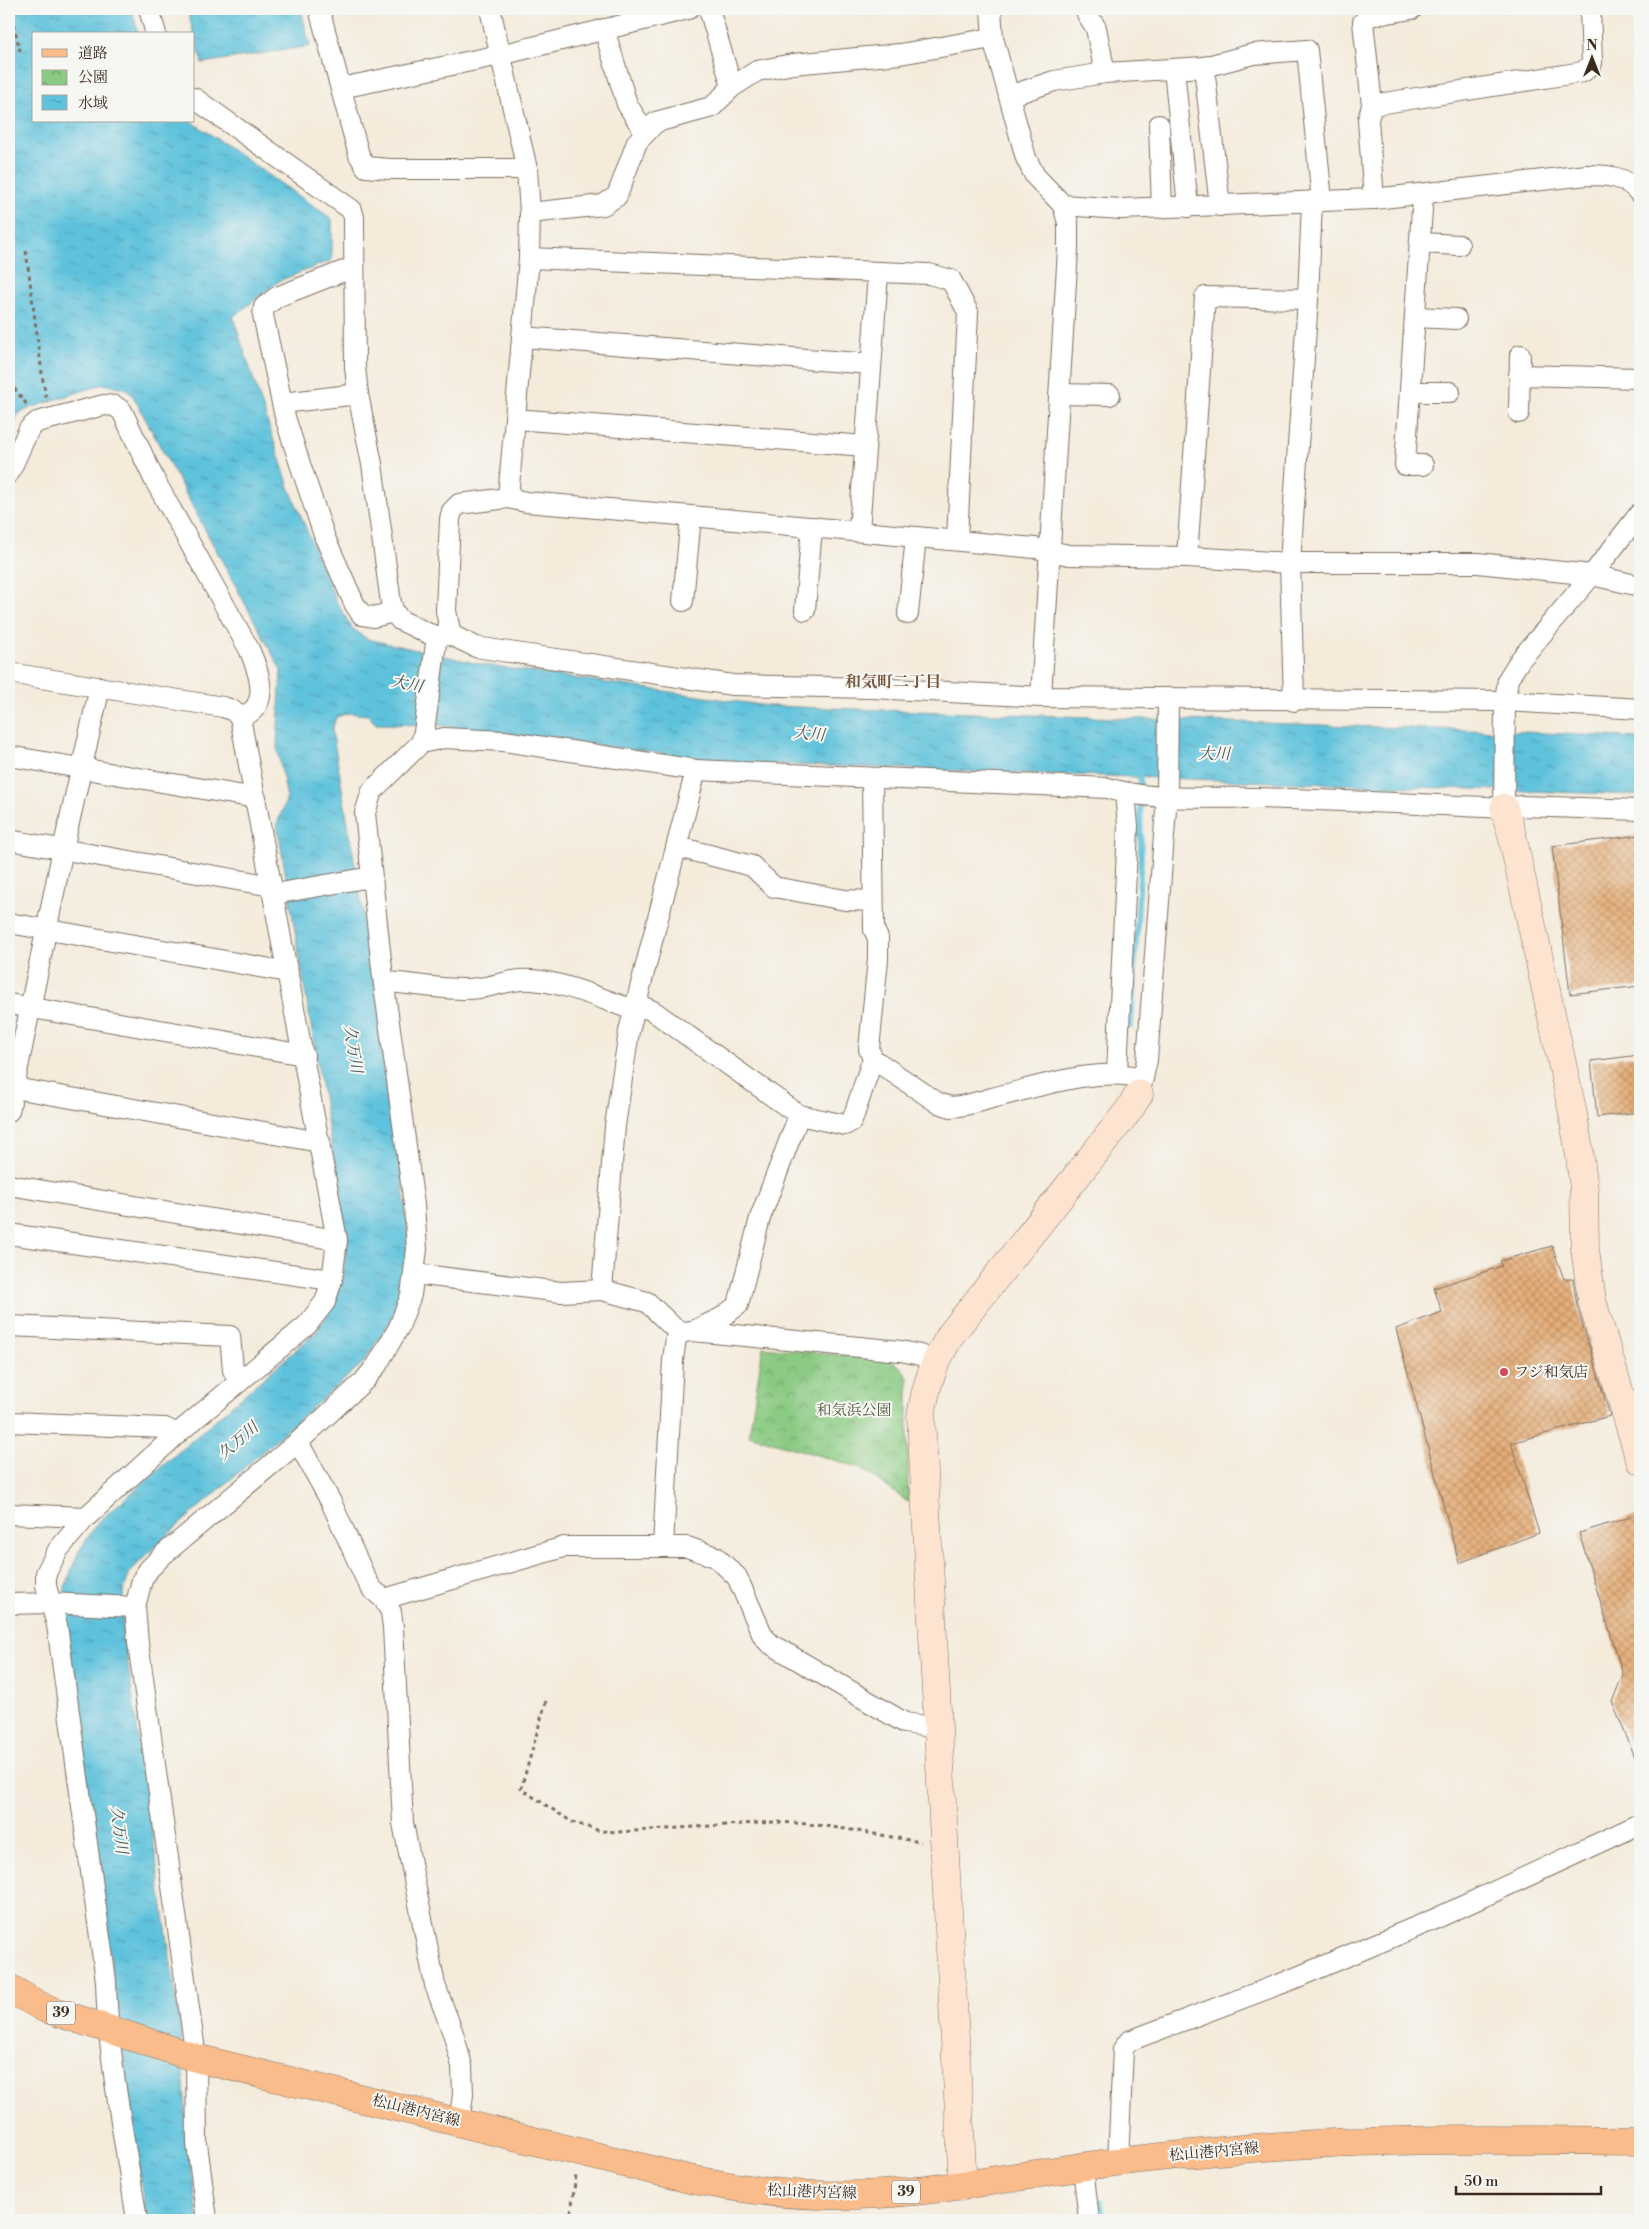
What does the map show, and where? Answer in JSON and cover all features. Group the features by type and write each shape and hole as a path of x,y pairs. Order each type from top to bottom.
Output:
{"main road":[{"name":"松山港内宮線","path":"9,1988 44,2008 190,2056 689,2179 750,2190 818,2195 894,2193 963,2186 1118,2162 1243,2149 1386,2140 1639,2147"}],"street":[{"path":"150,9 156,32"},
{"path":"319,9 359,154 366,167 390,169 527,169"},
{"path":"490,9 527,169 530,213 529,258 508,498"},
{"path":"341,88 500,55 688,9"},
{"path":"709,9 732,87"},
{"path":"991,9 993,38 1026,158 1035,176 1063,205 1068,223 1060,394 1041,697"},
{"path":"1374,199 1368,120 1372,105 1363,22 1370,16 1412,9"},
{"path":"1372,105 1583,72 1592,63 1590,9"},
{"path":"1088,14 1096,28 1105,73"},
{"path":"604,29 627,104 645,133"},
{"path":"530,213 603,205 617,196 636,142 656,122 712,107 732,87 757,71 793,64 900,54 993,38"},
{"path":"1009,96 1054,81 1105,73 1204,67 1252,54 1307,50 1317,201 1308,299 1290,563 1294,701"},
{"path":"1204,67 1220,206"},
{"path":"1174,69 1188,207"},
{"path":"195,99 352,210 354,367 372,464 390,603 400,620 441,639 476,647 733,685 872,688 1168,702 1294,701 1640,709"},
{"path":"1159,125 1162,208"},
{"path":"1063,205 1121,209 1374,199 1587,175 1610,175 1623,180 1640,194"},
{"path":"1423,194 1405,465 1423,465"},
{"path":"1420,243 1459,245"},
{"path":"529,258 878,274 929,274 951,280 968,312 957,540"},
{"path":"354,267 277,297 264,307 263,315 285,417 325,538 355,605 362,615 373,617 394,612"},
{"path":"859,531 878,274"},
{"path":"1187,557 1205,297 1308,299"},
{"path":"1415,317 1456,319"},
{"path":"522,337 871,364"},
{"path":"1519,414 1519,365 1640,378"},
{"path":"1410,392 1450,392"},
{"path":"291,402 358,394"},
{"path":"1060,394 1110,395"},
{"path":"9,473 29,429 37,422 104,405 115,406 122,411 154,479 249,649 256,665 260,693 258,703 253,711 240,717"},
{"path":"515,419 865,446"},
{"path":"206,2220 197,2144 190,2056 138,1643 130,1607 142,1580 164,1554 298,1442 364,1381 377,1365 399,1327 411,1295 417,1249 414,1205 384,982 367,878 365,813 372,791 422,738 446,611 450,519 452,511 458,504 508,498 526,502 957,540 1069,555 1187,557 1290,563 1478,563 1592,575 1640,586"},
{"path":"1640,513 1592,575 1520,660 1508,679 1505,707 1504,804 1572,1109 1584,1189 1585,1249 1592,1301 1640,1460"},
{"path":"683,601 691,516"},
{"path":"805,610 812,527"},
{"path":"908,614 916,537"},
{"path":"9,673 223,706 232,710 240,717 277,891 288,972 337,1240 332,1280 325,1302 307,1325 177,1434 86,1516 51,1561 46,1573 46,1586 55,1603 137,2220"},
{"path":"9,1111 11,1087 100,687"},
{"path":"963,2186 921,1416 924,1394 934,1363 952,1333 1129,1110 1141,1086 1147,1060 1168,702"},
{"path":"422,738 504,741 696,770 1108,788 1128,793 1640,810"},
{"path":"9,756 256,798"},
{"path":"602,1290 615,1126 635,1007 678,847 696,770"},
{"path":"872,778 873,901 874,930 878,938 878,959 869,1049 874,1065"},
{"path":"1117,1074 1128,793"},
{"path":"9,840 277,891 367,878"},
{"path":"678,847 752,866 774,887 845,900 873,901"},
{"path":"9,923 288,972"},
{"path":"384,982 453,988 479,988 506,981 530,980 554,983 653,1011 800,1115 845,1125 852,1121 870,1067 879,1063 938,1102 951,1107 1057,1082 1117,1074 1141,1086"},
{"path":"9,1004 304,1055"},
{"path":"11,1087 320,1142"},
{"path":"750,1337 742,1328 738,1305 760,1218 800,1115"},
{"path":"9,1186 337,1240"},
{"path":"9,1234 332,1280"},
{"path":"415,1274 561,1292 602,1290 647,1302 674,1328 688,1332 901,1351 920,1355 934,1363"},
{"path":"663,1547 676,1338 721,1318 738,1305"},
{"path":"9,1326 230,1336 233,1370 239,1382"},
{"path":"9,1422 166,1428 177,1434"},
{"path":"298,1442 331,1502 365,1577 372,1589 384,1599 390,1612 393,1627 403,1822 435,1985 454,2036 462,2066 463,2095 459,2122"},
{"path":"9,1514 86,1516"},
{"path":"384,1599 564,1547 687,1547 716,1557 737,1577 763,1636 769,1643 905,1722 921,1727 937,1728"},
{"path":"9,1604 55,1603 130,1607"},
{"path":"1118,2162 1123,2050 1129,2042 1288,1981 1408,1931 1640,1824"},
{"path":"1083,2166 1089,2220"}],"path":[{"path":"10,9 20,51"},
{"path":"26,251 43,381 48,402"},
{"path":"9,382 30,408"},
{"path":"546,1701 522,1789 572,1822 586,1827 618,1832 795,1822 820,1824 943,1846"},
{"path":"570,2220 580,2152"}],"green space":[{"name":"和気浜公園","path":"763,1347 891,1360 902,1368 908,1378 908,1502 861,1468 749,1435"}],"water":[{"path":"9,9 132,9 138,32 32,32 32,122 192,122 332,219 332,260 279,281 233,317 289,487 336,601 352,628 367,639 484,665 768,706 1524,732 1640,738 1640,795 740,763 436,725 376,724 368,715 349,713 336,717 332,730 390,1070 408,1233 403,1284 390,1322 363,1363 155,1546 130,1572 123,1592 123,1630 180,2026 189,2154 199,2220 146,2220 65,1623 65,1587 78,1553 97,1523 315,1333 332,1308 344,1270 347,1239 277,824 287,798 277,747 281,670 133,396 125,388 103,384 30,408 18,414 9,434"},
{"path":"187,9 301,9 310,46 202,63 195,32 193,32"}],"building":[{"path":"1640,835 1640,986 1570,994 1552,846"},
{"path":"1640,1055 1640,1112 1597,1117 1591,1061"},
{"name":"フジ和気店","path":"1552,1246 1564,1279 1573,1279 1577,1306 1610,1416 1511,1443 1539,1533 1459,1563 1396,1329 1442,1312 1434,1288 1502,1266 1500,1261"},
{"path":"1640,1514 1640,1769 1612,1702 1623,1674 1579,1533"}],"waterway":[{"path":"1131,1026 1141,860 1140,771"},
{"path":"1101,2201 1103,2220"}],"place":[{"name":"フジ和気店","path":"1504,1372"}],"district":[{"name":"和気町二丁目","path":"893,682"}],"water label":[{"name":"大川","path":"407,684"},
{"name":"大川","path":"809,734"},
{"name":"大川","path":"1214,754"},
{"name":"久万川","path":"353,1049"},
{"name":"久万川","path":"238,1441"},
{"name":"久万川","path":"119,1830"}]}
